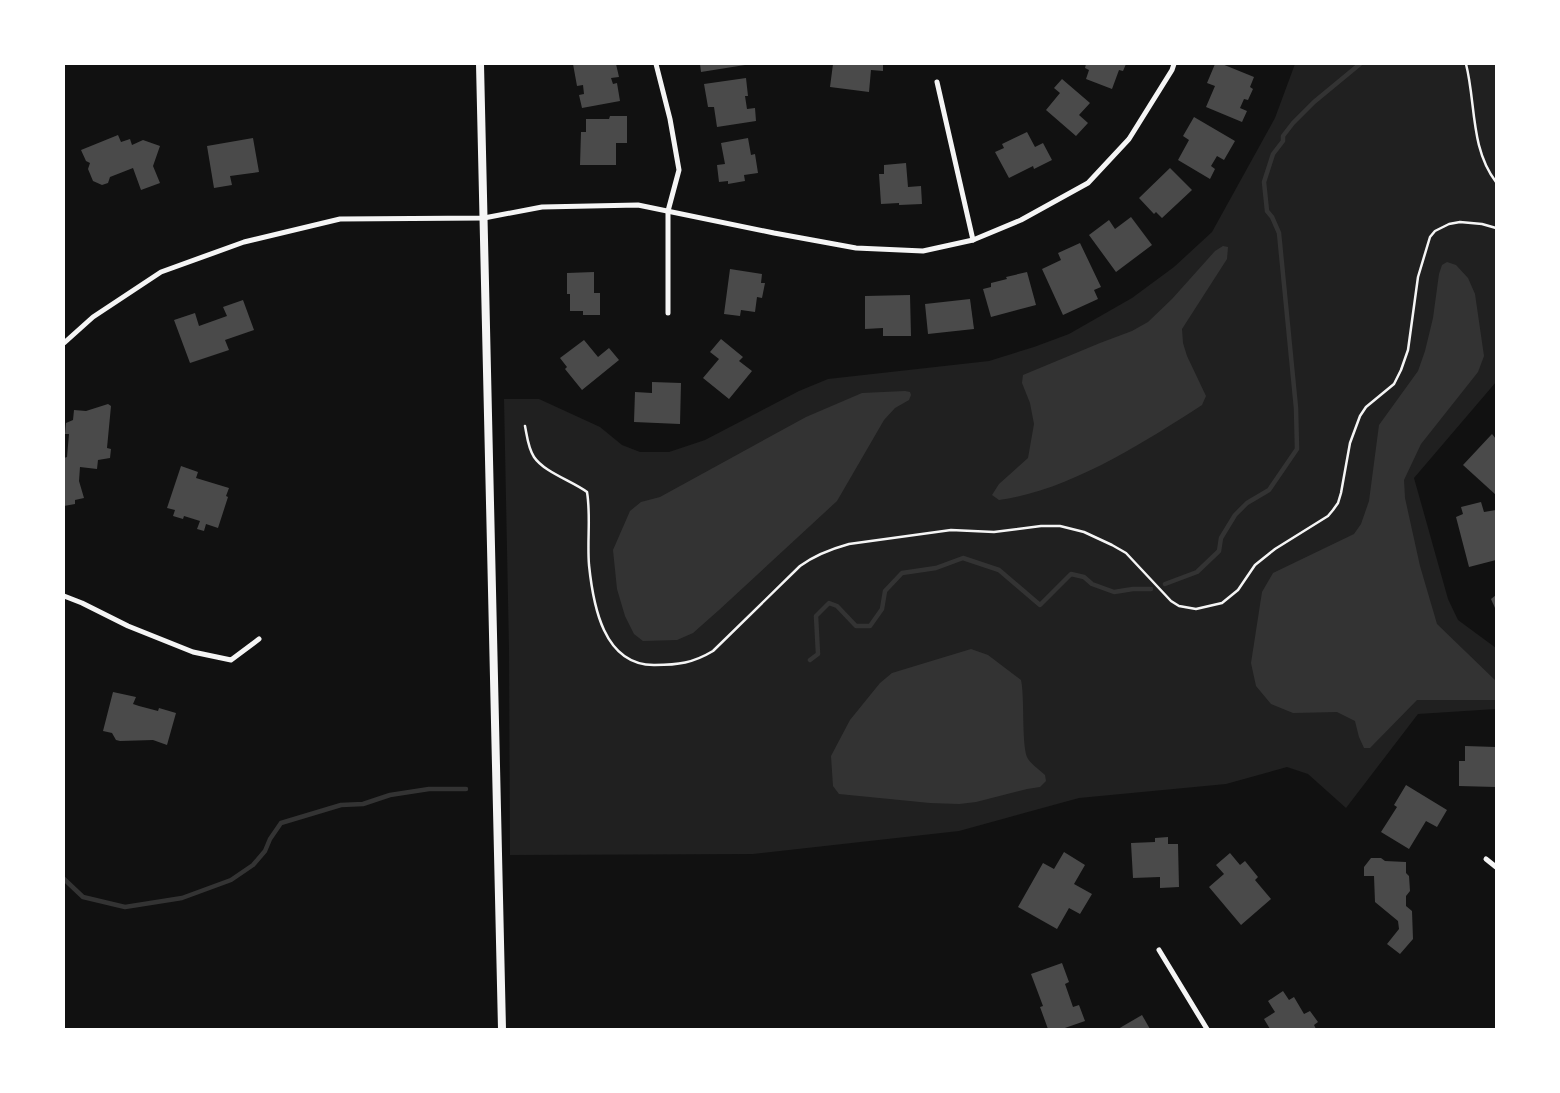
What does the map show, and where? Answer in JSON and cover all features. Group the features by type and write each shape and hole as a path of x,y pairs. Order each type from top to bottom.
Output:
{"street":[{"path":"480,64 502,1029"},
{"path":"656,64 670,119 679,170 668,211 668,313"},
{"path":"64,343 92,317 161,272 244,242 340,219 484,218 552,207 638,205 856,248 923,251 974,240 1022,220 1088,183 1129,139 1174,64"},
{"path":"937,82 974,240"},
{"path":"64,596 128,626 193,652 231,660 259,639"},
{"path":"1486,859 1496,867"},
{"path":"1159,950 1207,1029"}],"path":[{"path":"1466,64 1479,146 1490,174 1496,182"},
{"path":"525,426 528,445 534,457 543,466 587,492 590,507 589,565 600,619 612,645 621,654 634,661 650,665 664,665 700,659 713,651 800,566 814,556 849,544 951,530 994,532 1041,526 1060,526 1084,532 1126,553 1171,601 1179,606 1196,609 1210,607 1222,603 1231,597 1255,565 1275,549 1328,516 1338,503 1350,443 1360,416 1366,407 1394,384 1408,350 1418,277 1430,237 1435,231 1449,224 1460,222 1482,224 1496,228"}],"shaded area":[{"path":"1295,64 1496,64 1496,382 1414,478 1448,599 1458,620 1496,648 1496,709 1418,714 1346,808 1308,774 1287,767 1226,784 1079,798 959,831 753,854 510,855 509,649 504,399 539,399 600,427 622,445 640,452 669,452 705,440 799,391 828,379 989,361 1069,334 1132,298 1174,267 1212,232 1275,118"},
{"path":"1223,246 1228,247 1227,259 1182,329 1183,343 1187,356 1206,396 1202,405 1155,435 1078,476 1052,487 1025,495 999,500 992,495 999,484 1028,458 1034,424 1030,403 1022,383 1023,375 1132,331 1148,322 1172,299 1215,251"},
{"path":"1447,262 1456,265 1468,278 1475,294 1484,356 1478,372 1421,444 1404,480 1405,498 1420,566 1437,624 1496,681 1496,700 1417,700 1370,748 1364,748 1355,721 1337,712 1293,713 1271,704 1256,686 1251,663 1262,592 1273,573 1354,534 1361,524 1369,501 1379,425 1418,371 1433,318 1439,274 1442,265"},
{"path":"910,392 909,400 895,408 884,420 837,501 719,610 693,633 677,640 643,641 634,634 625,616 617,589 613,550 630,511 641,502 660,497 806,417 862,393"},
{"path":"971,649 988,655 1021,680 1026,753 1028,759 1045,775 1046,781 1040,787 976,802 959,804 839,794 833,786 831,756 850,720 880,683 892,673"}],"building":[{"path":"573,64 616,64 619,77 611,78 613,84 617,83 620,101 582,108 579,95 584,94 583,85 577,86"},
{"path":"700,64 745,64 745,65 701,72"},
{"path":"833,64 883,64 883,71 871,70 869,92 830,87"},
{"path":"1086,64 1126,64 1123,71 1119,70 1112,89 1086,79 1089,70 1085,68"},
{"path":"1215,64 1222,64 1254,77 1250,87 1253,89 1248,100 1244,99 1240,108 1247,111 1242,122 1206,107 1215,86 1207,83"},
{"path":"746,78 748,96 745,96 747,109 755,108 756,121 717,127 714,107 708,107 704,84"},
{"path":"1062,79 1090,103 1079,115 1088,123 1076,136 1046,110 1060,93 1054,88"},
{"path":"610,116 627,116 627,143 616,143 616,165 580,165 581,132 586,132 586,119 609,119"},
{"path":"1194,117 1235,141 1224,160 1217,156 1211,166 1215,169 1210,179 1178,160 1189,140 1183,136"},
{"path":"1027,132 1035,147 1043,143 1052,160 1034,169 1033,166 1009,178 995,152 1004,148 1002,144"},
{"path":"118,135 121,142 130,139 132,145 143,140 160,146 153,166 160,183 141,190 133,168 110,177 108,183 102,185 93,181 88,169 90,163 86,161 81,150"},
{"path":"253,138 259,172 230,176 232,185 214,188 207,146"},
{"path":"748,138 751,155 755,154 758,173 744,175 745,181 728,184 728,181 719,182 717,165 725,164 721,143"},
{"path":"906,163 908,187 921,186 922,204 881,204 879,174 884,174 884,165"},
{"path":"1170,168 1192,190 1162,218 1156,212 1154,214 1139,198"},
{"path":"1131,217 1152,245 1116,272 1089,235 1109,220 1115,229"},
{"path":"1080,243 1101,287 1094,290 1098,299 1063,315 1042,269 1061,260 1058,253"},
{"path":"730,269 762,274 761,283 765,283 762,298 757,297 755,312 741,310 740,316 724,314"},
{"path":"594,272 594,293 600,293 600,315 583,315 583,311 570,311 570,294 567,294 567,273"},
{"path":"1027,272 1036,305 991,317 983,289 991,287 991,283 1007,279 1006,277"},
{"path":"910,295 911,336 883,336 883,328 865,329 865,296"},
{"path":"970,299 974,329 928,334 925,304"},
{"path":"243,300 254,330 225,340 229,350 190,363 174,320 195,313 199,326 227,316 223,307"},
{"path":"721,339 743,357 739,361 752,371 729,399 703,378 719,359 710,352"},
{"path":"584,340 598,357 609,348 619,360 582,390 565,369 567,367 560,358"},
{"path":"652,382 681,383 680,424 634,422 635,392 652,393"},
{"path":"108,404 111,406 107,448 111,449 110,458 98,460 97,469 80,467 79,481 84,498 75,500 75,504 64,506 64,458 67,457 69,434 65,434 66,423 73,420 74,410 86,411"},
{"path":"1492,434 1496,439 1496,495 1463,465"},
{"path":"181,466 198,472 196,478 229,488 218,528 206,524 204,531 197,529 200,521 184,516 183,519 173,516 175,510 167,508"},
{"path":"1481,502 1484,512 1496,510 1496,560 1469,567 1456,517 1463,514 1461,507"},
{"path":"1496,595 1496,608 1495,608 1491,599"},
{"path":"113,692 136,697 133,704 158,711 159,708 176,713 167,745 153,740 120,741 116,740 112,733 103,731"},
{"path":"1465,746 1496,747 1496,787 1459,786 1459,761 1465,761"},
{"path":"1406,785 1447,810 1437,827 1426,821 1409,849 1381,832 1397,807 1394,805"},
{"path":"1168,837 1168,844 1178,844 1179,887 1160,888 1160,877 1133,878 1131,843 1155,842 1155,838"},
{"path":"1064,852 1085,865 1074,884 1092,894 1080,914 1069,908 1057,929 1018,907 1043,863 1054,869"},
{"path":"1230,853 1240,865 1245,861 1258,877 1255,880 1271,899 1241,925 1209,887 1224,874 1216,865"},
{"path":"1371,858 1406,862 1406,873 1409,876 1410,891 1406,896 1406,906 1412,911 1413,939 1400,954 1387,944 1399,929 1398,921 1375,902 1374,876 1364,876 1364,867"},
{"path":"1062,963 1069,982 1065,984 1073,1007 1079,1005 1085,1021 1062,1029 1048,1029 1040,1007 1043,1006 1031,974"},
{"path":"1283,991 1289,1000 1294,997 1304,1014 1310,1011 1318,1022 1314,1025 1316,1029 1270,1029 1264,1019 1275,1012 1268,1001"},
{"path":"1142,1015 1150,1029 1118,1029"}],"waterway":[{"path":"1165,584 1197,572 1219,551 1221,538 1235,515 1247,503 1269,490 1297,449 1296,408 1279,233 1272,217 1267,211 1264,182 1273,154 1293,123 1314,102 1360,64"},
{"path":"810,660 818,654 816,616 829,603 837,606 856,626 870,626 882,609 885,591 902,573 936,568 963,558 999,570 1040,605 1071,574 1084,577 1092,584 1114,592 1151,589"},
{"path":"64,879 83,897 125,907 182,898 231,880 253,865 265,851 270,839 281,823 341,805 363,804 390,795 429,789 466,789"}]}
